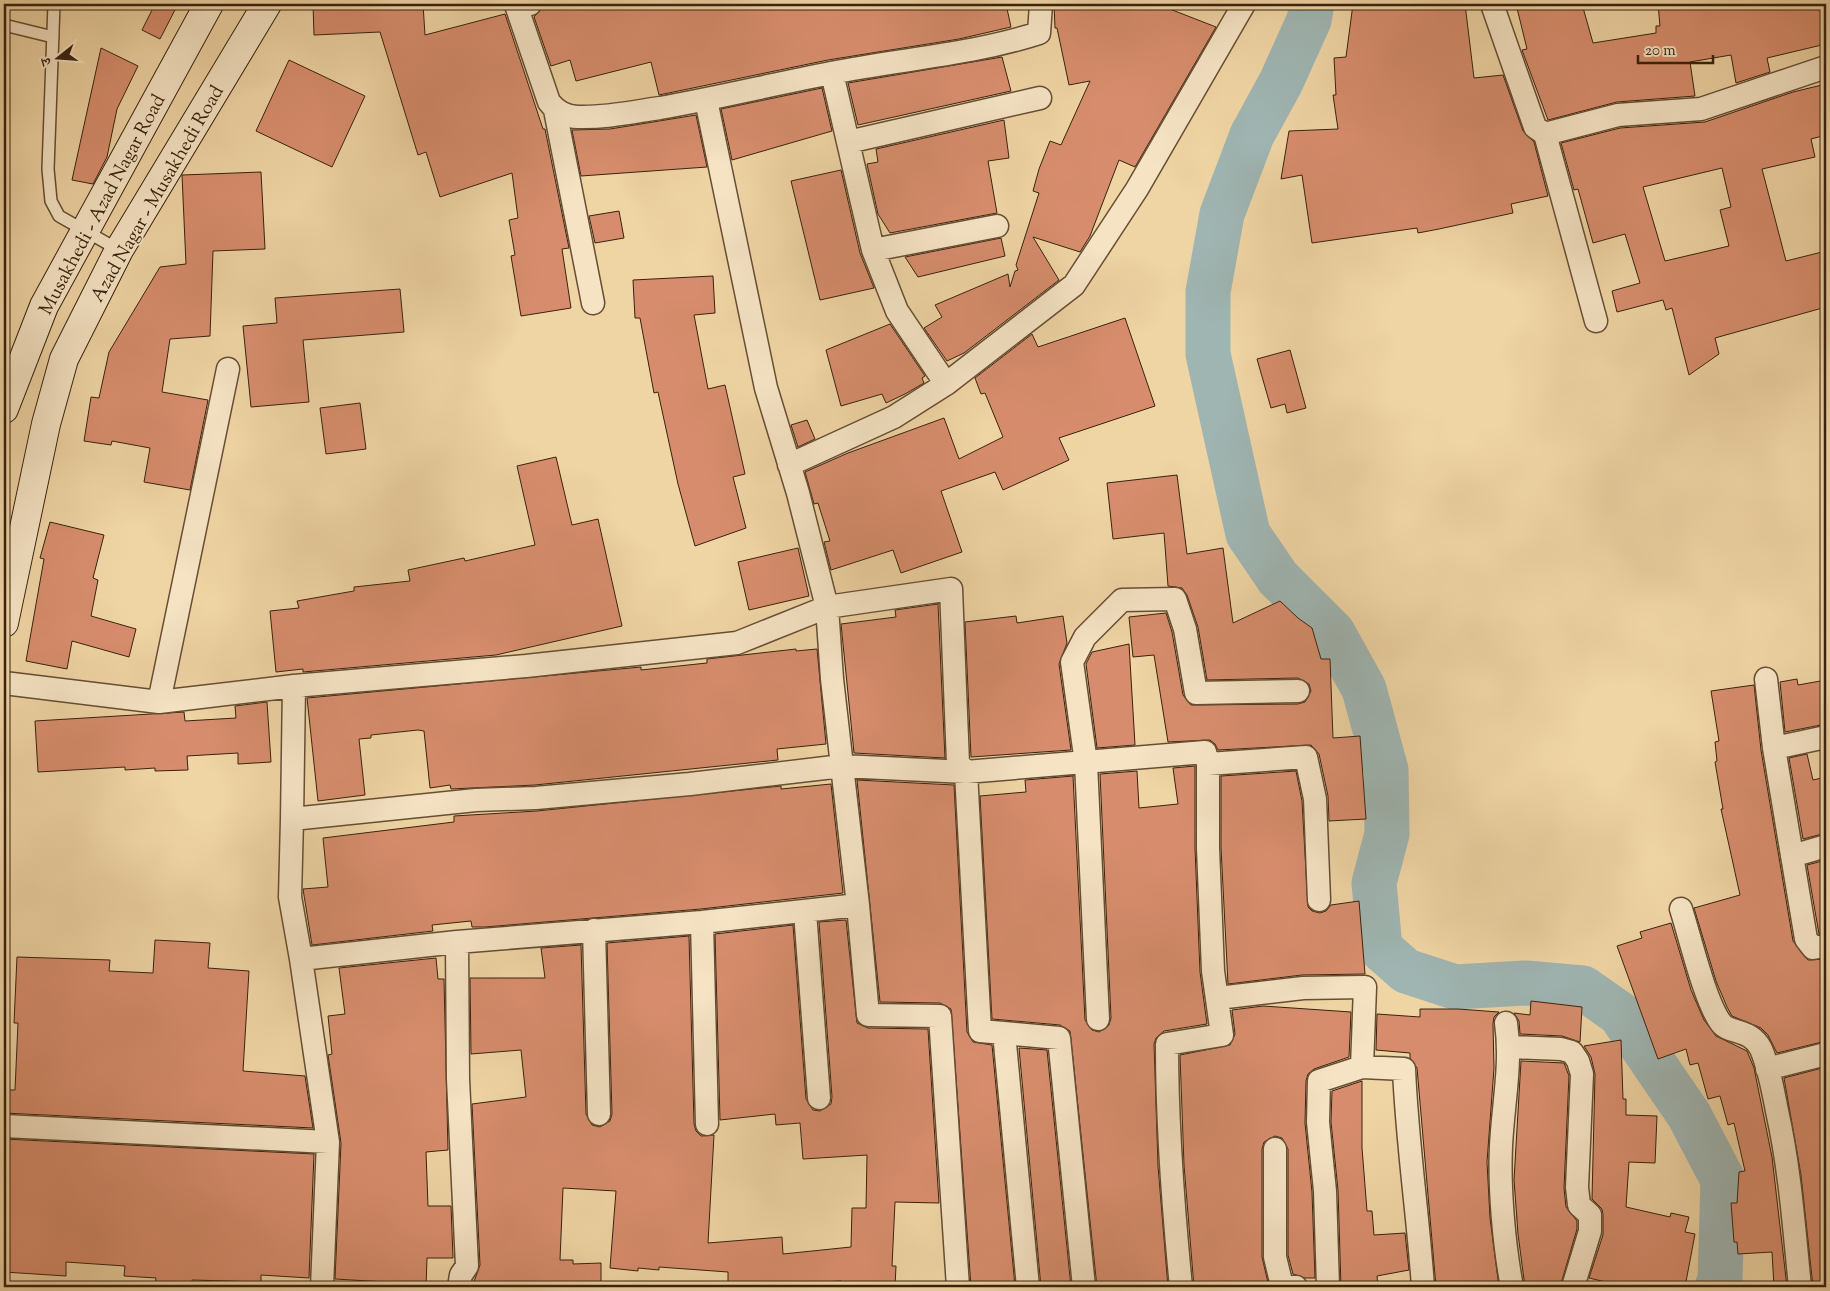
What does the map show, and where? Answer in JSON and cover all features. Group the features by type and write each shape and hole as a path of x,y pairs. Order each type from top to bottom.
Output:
{"main road":[{"name":"Musakhedi - Azad Nagar Road","path":"4,409 44,306 209,4"},
{"name":"Azad Nagar - Musakhedi Road","path":"4,622 46,424 64,359 119,250 267,4"}],"street":[{"path":"520,5 549,102 555,110 566,116 577,117 629,113 706,100 832,73 943,56 1032,36 1038,33 1041,4"},
{"path":"789,465 894,417 946,384 997,342 1074,284 1137,189 1244,4"},
{"path":"1492,4 1534,128 1545,134 1618,115 1701,109 1826,67"},
{"path":"832,73 873,250 897,311 946,384"},
{"path":"848,142 1040,98"},
{"path":"706,100 766,388 827,607 832,679 858,905 868,1015 940,1016 958,1287"},
{"path":"555,110 593,303"},
{"path":"1545,134 1596,321"},
{"path":"873,250 997,226"},
{"path":"160,702 228,369"},
{"path":"4,683 160,702 294,686 526,666 737,643 827,607 951,589 958,763 966,772 980,1031 1059,1038 1084,1287"},
{"path":"1098,1019 1086,763 1072,662 1085,637 1122,600 1175,599 1185,629 1196,693 1298,691"},
{"path":"1766,679 1774,748 1806,939 1813,948 1826,946"},
{"path":"294,686 290,897 328,1142 322,1287"},
{"path":"1774,748 1826,737"},
{"path":"292,819 476,800 536,798 690,784 842,766 966,772 1205,752 1208,764 1208,858 1213,971 1222,1034 1167,1044 1172,1194 1181,1287"},
{"path":"1208,764 1306,757 1315,799 1319,900"},
{"path":"1792,856 1826,846"},
{"path":"301,959 457,942 702,922 858,905"},
{"path":"1681,909 1709,998 1720,1022 1725,1028 1737,1030 1752,1038 1760,1047 1767,1069 1788,1160 1800,1287"},
{"path":"805,912 819,1098"},
{"path":"702,922 707,1124"},
{"path":"594,930 600,1114"},
{"path":"457,942 458,1079 467,1266 461,1275 459,1287"},
{"path":"1218,998 1303,988 1365,987 1362,1067"},
{"path":"1506,1023 1510,1047 1501,1146 1503,1196 1512,1287"},
{"path":"1004,1033 1028,1287"},
{"path":"1510,1047 1561,1049 1572,1052 1578,1061 1582,1074 1577,1187 1579,1205 1590,1215 1590,1231 1573,1287"},
{"path":"1767,1069 1826,1054"},
{"path":"1328,1287 1324,1191 1318,1122 1319,1081 1362,1067 1404,1069 1406,1134 1413,1173 1423,1287"},
{"path":"4,1126 328,1142"},
{"path":"1275,1149 1275,1257 1282,1286 1296,1287"}],"lane":[{"path":"54,4 50,192 59,216 119,250"},
{"path":"4,25 53,37"}],"building":[{"path":"155,4 178,4 160,39 142,30"},
{"path":"313,4 423,4 425,35 505,14 543,129 545,129 569,248 562,249 571,308 521,316 511,256 515,255 509,220 518,218 512,173 440,197 426,152 418,155 380,32 314,35"},
{"path":"565,4 948,4 949,8 976,4 977,9 1006,4 1011,27 959,39 828,60 659,95 651,62 576,81 570,60 551,66 534,17 542,8"},
{"path":"1054,4 1157,4 1216,27 1135,167 1119,160 1090,236 1080,252 1033,237 1059,280 964,353 947,361 924,328 942,317 935,305 1008,274 1010,287 1015,271 1018,270 1016,265 1039,193 1033,191 1039,169 1050,141 1061,145 1090,81 1069,85 1057,28 1055,28"},
{"path":"1353,4 1465,4 1474,78 1503,75 1523,131 1534,142 1548,196 1511,204 1513,213 1439,229 1418,233 1417,228 1312,243 1302,175 1281,179 1289,131 1338,129 1333,95 1336,95 1334,58 1346,57"},
{"path":"1516,4 1582,4 1593,43 1656,33 1656,26 1660,26 1658,4 1826,4 1826,44 1767,58 1770,72 1736,83 1731,55 1690,62 1695,96 1617,102 1548,120 1522,50 1527,49"},
{"path":"101,48 138,66 117,109 107,157 93,184 72,180"},
{"path":"1002,57 1011,91 858,125 848,83"},
{"path":"289,60 365,96 332,167 256,131"},
{"path":"1826,84 1826,135 1811,139 1815,157 1762,169 1786,261 1826,251 1826,307 1715,338 1719,354 1689,375 1672,308 1666,310 1663,300 1617,312 1612,291 1640,283 1625,234 1593,243 1578,189 1574,190 1561,143 1620,128 1705,122 1793,92","holes":["1722,168 1731,207 1720,210 1729,246 1665,261 1643,187"]},
{"path":"822,88 832,131 732,160 721,109"},
{"path":"696,115 707,167 581,176 572,130 610,129"},
{"path":"1004,120 1009,158 988,161 997,213 890,233 878,214 867,164 878,162 876,149"},
{"path":"841,170 860,253 874,288 820,300 791,181"},
{"path":"261,172 265,249 213,251 210,336 170,339 162,392 208,400 190,490 144,482 150,448 112,441 111,445 84,441 91,397 99,398 109,352 160,267 186,264 182,175"},
{"path":"619,211 624,238 595,243 589,216"},
{"path":"1001,238 1005,256 918,277 905,257"},
{"path":"713,276 715,313 694,315 708,389 725,385 745,474 733,477 746,528 695,546 678,484 658,392 654,393 640,318 635,318 633,280"},
{"path":"400,289 404,332 303,340 309,402 251,407 243,326 277,323 275,298"},
{"path":"1125,318 1155,406 1059,438 1069,460 1003,490 995,472 941,491 962,552 901,573 893,550 831,570 824,542 830,541 818,503 814,504 805,472 848,453 944,418 959,459 1003,437 985,393 981,394 975,378 1032,334 1038,347"},
{"path":"890,324 925,376 922,378 924,383 886,403 882,394 841,406 826,350"},
{"path":"1290,350 1306,408 1287,413 1285,404 1271,408 1257,359"},
{"path":"360,403 366,449 326,454 320,408"},
{"path":"807,420 815,439 798,447 791,425"},
{"path":"556,457 572,525 598,519 622,626 496,655 303,672 303,669 276,672 270,611 299,608 297,601 354,591 354,587 410,581 408,570 464,558 465,561 535,545 517,466"},
{"path":"1177,475 1187,554 1223,548 1233,623 1280,601 1312,628 1321,659 1330,659 1333,738 1360,736 1366,819 1329,821 1328,796 1319,754 1311,745 1218,750 1210,740 1168,742 1154,655 1133,657 1129,617 1166,613 1172,632 1183,695 1191,705 1298,704 1305,702 1311,691 1309,684 1298,678 1207,680 1198,627 1187,595 1182,588 1168,586 1164,533 1113,539 1107,483"},
{"path":"50,522 104,535 93,578 98,580 91,616 136,629 129,657 72,641 67,669 26,661 44,559 40,558"},
{"path":"798,548 809,596 749,610 738,562"},
{"path":"938,604 945,758 854,753 841,624 896,617 895,610"},
{"path":"1016,616 1017,623 1063,616 1067,643 1059,664 1071,750 971,757 965,622"},
{"path":"1129,644 1135,745 1097,748 1086,664 1092,652"},
{"path":"796,649 796,651 817,649 826,744 777,749 778,760 535,785 451,789 450,785 430,788 424,731 418,730 371,735 371,738 359,739 365,795 318,801 307,698 641,667 641,670 707,663 707,659"},
{"path":"1797,679 1798,685 1826,680 1826,724 1785,732 1780,682"},
{"path":"1754,685 1761,750 1793,941 1808,960 1826,959 1826,1041 1777,1053 1768,1035 1761,1028 1732,1016 1716,981 1694,908 1740,895 1721,809 1723,809 1715,762 1717,761 1715,742 1719,741 1711,691"},
{"path":"267,702 271,762 238,764 238,753 187,756 188,770 155,771 155,768 125,770 125,767 38,772 35,721 184,712 185,721 236,718 235,706"},
{"path":"1807,754 1813,780 1826,777 1826,833 1803,839 1789,758"},
{"path":"1195,766 1195,848 1200,972 1207,1024 1164,1031 1156,1038 1154,1044 1158,1166 1168,1287 1097,1287 1070,1031 1060,1025 992,1019 980,796 1026,792 1025,780 1073,776 1085,1020 1092,1030 1099,1032 1109,1025 1111,1018 1100,774 1137,771 1139,808 1178,804 1173,768"},
{"path":"1296,771 1302,801 1308,907 1312,911 1320,913 1326,911 1331,905 1359,901 1365,974 1302,975 1228,984 1221,848 1221,776"},
{"path":"857,780 954,785 967,1032 973,1042 992,1045 1015,1286 971,1287 951,1009 940,1003 880,1002"},
{"path":"831,784 843,893 701,909 485,927 472,927 471,921 432,925 433,931 312,945 303,889 328,887 323,838 454,822 454,816 537,811 781,786 781,789"},
{"path":"1826,860 1826,933 1819,934 1807,865"},
{"path":"846,920 857,1023 868,1028 928,1029 939,1203 895,1202 892,1266 896,1266 895,1287 841,1287 841,1281 785,1284 786,1287 728,1287 728,1272 659,1267 659,1270 638,1268 638,1271 610,1268 616,1191 563,1188 560,1260 573,1260 573,1264 601,1263 601,1287 472,1287 480,1265 472,1104 526,1097 521,1050 471,1054 470,978 545,978 541,948 581,945 586,1114 592,1125 600,1127 610,1121 612,1114 607,943 689,936 694,1124 696,1131 701,1136 714,1135 708,1243 782,1237 783,1254 851,1247 852,1208 866,1208 867,1155 803,1159 800,1123 776,1125 775,1114 720,1120 715,934 793,925 806,1099 813,1110 820,1111 831,1104 832,1097 819,922"},
{"path":"1671,923 1691,990 1704,1020 1716,1036 1747,1051 1754,1068 1772,1157 1787,1287 1774,1287 1772,1252 1738,1254 1737,1242 1734,1242 1731,1203 1737,1203 1739,1172 1745,1171 1734,1123 1728,1125 1720,1096 1708,1099 1698,1063 1690,1065 1686,1049 1658,1059 1617,946 1642,938 1640,932"},
{"path":"155,940 210,943 208,968 249,971 243,1071 305,1076 313,1128 4,1113 4,1090 15,1090 18,1023 14,1023 17,957 110,960 109,971 153,973"},
{"path":"436,958 438,979 444,979 448,1150 426,1152 428,1206 451,1206 453,1258 427,1258 426,1287 386,1287 386,1282 335,1279 341,1143 328,1055 332,1054 328,1016 345,1014 339,968"},
{"path":"1531,1001 1582,1007 1580,1042 1562,1036 1520,1034 1519,1021 1514,1013 1530,1015"},
{"path":"1263,1006 1351,1012 1349,1057 1314,1069 1308,1074 1306,1081 1305,1123 1312,1192 1315,1278 1305,1278 1293,1274 1288,1255 1288,1149 1282,1138 1275,1136 1264,1142 1262,1149 1262,1257 1269,1287 1194,1287 1184,1165 1180,1055 1230,1045 1235,1034 1232,1010"},
{"path":"1420,1009 1499,1012 1494,1017 1493,1024 1494,1068 1487,1162 1490,1218 1499,1287 1436,1287 1417,1068 1410,1058 1410,1053 1376,1050 1377,1014 1420,1017"},
{"path":"1621,1040 1623,1099 1626,1099 1626,1115 1657,1116 1655,1163 1629,1162 1626,1207 1670,1217 1671,1213 1689,1217 1685,1232 1695,1234 1685,1287 1609,1287 1610,1283 1589,1278 1603,1235 1603,1215 1602,1209 1592,1199 1595,1074 1591,1057 1584,1046"},
{"path":"1019,1048 1047,1050 1071,1287 1041,1287"},
{"path":"1521,1061 1564,1063 1569,1076 1564,1188 1566,1207 1577,1221 1577,1229 1560,1287 1525,1287 1518,1234 1514,1180"},
{"path":"1826,1067 1826,1287 1813,1287 1801,1175 1784,1078"},
{"path":"1362,1081 1362,1148 1367,1211 1372,1211 1374,1235 1405,1233 1409,1270 1377,1276 1378,1287 1341,1287 1338,1190 1331,1122 1332,1091"},
{"path":"4,1139 314,1154 309,1278 261,1275 261,1282 192,1280 192,1286 155,1284 156,1278 124,1276 125,1266 66,1262 66,1276 4,1272"}],"waterway":[{"path":"1312,4 1309,20 1281,82 1252,135 1222,214 1208,292 1208,354 1248,534 1278,578 1333,633 1364,689 1386,770 1387,834 1374,883 1380,948 1406,971 1455,987 1525,983 1583,988 1620,1014 1689,1115 1723,1180 1720,1280 1717,1287"}]}
